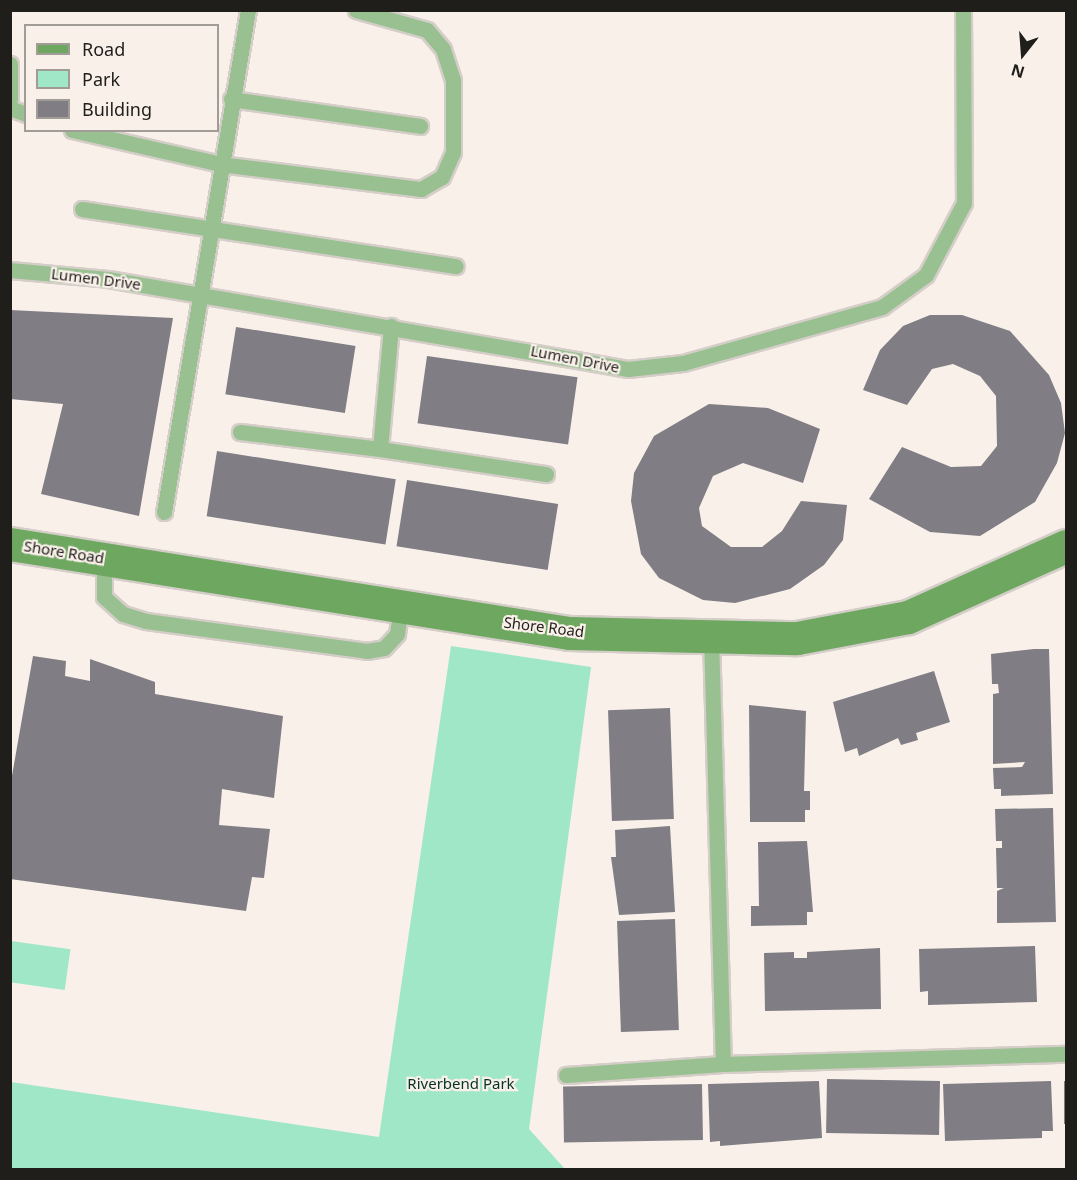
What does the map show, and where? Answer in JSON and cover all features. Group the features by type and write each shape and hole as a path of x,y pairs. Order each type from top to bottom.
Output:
{"street":[{"name":"Shore Road","path":"10,544 569,633 797,638 908,617 1066,546"}],"lane":[{"path":"164,512 197,294 248,10"},
{"path":"81,132 220,164 421,189 442,177 453,152 453,80 443,49 427,30 356,10"},
{"name":"Lumen Drive","path":"10,270 197,294 628,369 683,363 882,307 926,275 964,203 963,10"},
{"path":"10,64 10,99"},
{"path":"231,99 420,126"},
{"path":"82,209 456,267"},
{"path":"380,449 391,326"},
{"path":"240,432 380,449 546,474"},
{"path":"104,559 104,597 123,614 146,621 367,651 384,648 397,634 401,606"},
{"path":"711,636 723,1064"},
{"path":"566,1074 723,1064 1066,1054"}],"green space":[{"name":"Riverbend Park","path":"451,646 591,667 529,1129 565,1169 11,1169 11,1082 379,1137"},
{"path":"11,941 70,949 65,990 10,982"}],"building":[{"path":"10,310 173,318 139,516 41,494 63,404 10,399"},
{"path":"930,315 962,315 1010,331 1049,375 1061,403 1065,433 1057,463 1035,502 980,536 930,532 869,499 902,447 951,467 981,466 997,446 996,396 980,376 953,364 932,369 907,405 863,390 880,350 903,326"},
{"path":"236,327 356,346 345,413 225,394"},
{"path":"427,356 578,377 568,444 418,423"},
{"path":"709,404 768,408 820,429 803,483 743,463 713,476 699,508 702,526 731,547 762,547 782,531 801,501 847,505 843,540 824,565 790,589 735,603 703,600 659,578 641,554 631,501 634,473 654,436"},
{"path":"217,451 396,479 385,545 207,516"},
{"path":"407,480 558,504 548,570 397,546"},
{"path":"1049,649 1053,794 1001,796 1001,789 994,789 993,768 1022,767 1025,762 993,764 993,694 999,693 998,684 992,684 991,654"},
{"path":"33,656 66,661 65,676 90,681 90,659 155,682 155,694 283,716 274,798 222,789 219,825 270,829 264,878 252,877 246,911 10,879 10,787"},
{"path":"934,671 950,722 916,733 918,740 901,745 898,738 859,756 857,748 845,752 833,702"},
{"path":"749,705 806,711 804,791 810,791 810,810 805,810 805,822 750,822"},
{"path":"670,708 674,819 612,821 608,710"},
{"path":"1053,808 1056,922 997,923 997,891 1004,888 997,888 996,848 1002,848 1002,841 996,841 995,809"},
{"path":"670,826 675,912 619,915 611,857 616,857 615,830"},
{"path":"807,841 813,912 807,912 807,925 751,926 751,906 759,906 758,842"},
{"path":"675,919 679,1030 621,1032 617,921"},
{"path":"1035,946 1037,1002 928,1005 928,991 920,992 919,949"},
{"path":"880,948 881,1009 765,1011 764,953 794,952 794,958 807,958 807,952"},
{"path":"827,1079 940,1081 939,1135 826,1133"},
{"path":"819,1081 822,1138 720,1146 720,1141 710,1142 708,1084"},
{"path":"1051,1081 1053,1131 1042,1131 1042,1138 945,1141 943,1084"},
{"path":"1064,1081 1066,1081 1066,1124 1064,1124"},
{"path":"702,1084 703,1140 564,1142 563,1086"}]}
